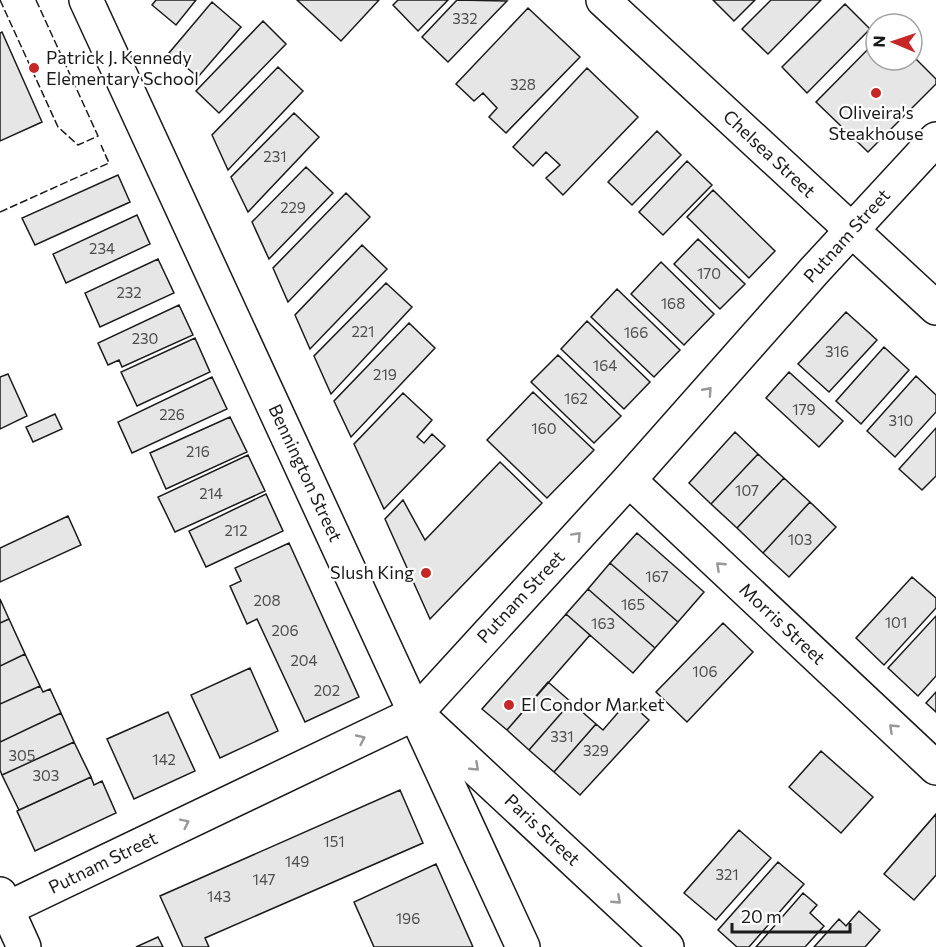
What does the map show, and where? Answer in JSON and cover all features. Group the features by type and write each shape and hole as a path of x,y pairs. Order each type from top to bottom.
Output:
{"street":[{"name":"Bennington Street","path":"86,0 523,947"},
{"name":"Chelsea Street","path":"603,0 936,308"},
{"name":"Putnam Street","path":"2,905 416,713 851,230 936,139"},
{"name":"Morris Street","path":"628,480 936,768"},
{"name":"Paris Street","path":"416,713 667,947"},
{"path":"2,905 24,947"}],"building":[{"path":"156,0 196,0 176,25 152,5"},
{"path":"297,0 379,0 341,41"},
{"path":"398,0 448,0 418,31 393,5"},
{"path":"457,0 507,1 448,62 422,37"},
{"path":"713,0 755,0 734,21"},
{"path":"771,0 821,0 768,54 742,29"},
{"path":"212,2 241,27 198,77 169,53"},
{"path":"845,4 864,23 864,35 807,93 782,67"},
{"path":"528,8 580,57 506,133 489,117 497,108 483,93 474,101 456,84"},
{"path":"263,21 286,44 219,113 196,91"},
{"path":"2,32 42,122 0,141 0,33"},
{"name":"Oliveira's Steakhouse","path":"864,53 864,72 924,72 924,67 936,79 936,84 868,152 816,102"},
{"path":"278,67 303,91 228,170 212,135"},
{"path":"587,68 638,117 563,195 546,178 560,165 546,152 533,166 513,147"},
{"path":"294,113 319,137 248,212 231,177"},
{"path":"657,131 681,155 632,205 608,182"},
{"path":"687,161 712,185 663,235 639,212"},
{"path":"306,167 333,193 269,259 252,222"},
{"path":"118,175 130,202 35,245 22,218"},
{"path":"713,190 775,251 749,278 687,217"},
{"path":"346,193 370,217 288,302 273,268"},
{"path":"137,215 150,244 66,283 53,254"},
{"path":"698,239 745,284 720,309 674,264"},
{"path":"362,245 387,269 310,349 295,315"},
{"path":"158,259 174,293 100,327 85,293"},
{"path":"661,262 714,314 684,345 631,294"},
{"path":"386,283 412,307 331,394 314,356"},
{"path":"617,289 680,350 654,377 591,317"},
{"path":"179,305 193,335 122,367 119,360 108,365 98,343"},
{"path":"846,312 877,340 829,392 798,364"},
{"path":"587,321 650,382 624,409 561,349"},
{"path":"409,323 435,348 351,437 334,401"},
{"path":"195,338 210,372 137,406 121,372"},
{"path":"884,347 909,370 861,424 836,401"},
{"path":"558,355 621,416 594,443 531,382"},
{"path":"789,372 843,421 819,447 766,398"},
{"path":"8,374 27,416 0,429 0,377"},
{"path":"916,376 936,395 936,412 895,457 867,431"},
{"path":"212,377 227,409 132,453 118,422"},
{"path":"533,392 594,450 547,498 487,440"},
{"path":"403,393 432,420 417,437 424,443 432,434 445,446 384,509 354,444"},
{"path":"55,414 62,429 33,442 26,427"},
{"path":"230,417 247,452 166,489 150,453"},
{"path":"936,428 936,476 922,490 899,469"},
{"path":"735,432 758,454 711,504 689,483"},
{"path":"758,454 784,478 737,528 711,504"},
{"path":"248,455 265,491 175,532 158,497"},
{"path":"500,462 542,503 430,619 385,519 403,500 425,540"},
{"path":"784,478 810,502 763,553 737,528"},
{"path":"266,494 283,531 206,567 189,531"},
{"path":"810,502 836,527 789,577 763,553"},
{"path":"68,516 81,545 0,582 0,548"},
{"path":"637,533 704,592 678,622 610,563"},
{"path":"289,543 359,697 305,722 257,619 247,624 230,586 241,581 235,568"},
{"path":"610,563 678,622 655,648 588,589"},
{"path":"912,577 936,598 936,608 884,665 856,638"},
{"path":"588,589 655,648 633,673 566,614"},
{"path":"0,599 9,619 0,623"},
{"path":"566,614 590,635 507,730 482,709"},
{"path":"936,616 936,676 918,696 888,668"},
{"path":"9,619 25,654 0,666 0,623"},
{"path":"723,623 753,652 687,722 656,692"},
{"path":"25,654 40,686 0,704 0,666"},
{"path":"250,668 278,731 220,758 191,695"},
{"path":"548,682 571,702 529,750 507,730"},
{"path":"40,686 43,692 50,689 61,713 0,742 0,704"},
{"path":"936,692 936,712 926,703"},
{"path":"628,701 649,720 580,795 554,772 596,724 603,730"},
{"path":"571,702 596,724 554,772 529,750"},
{"path":"168,712 195,771 134,799 107,739"},
{"path":"61,713 74,742 2,775 0,742"},
{"path":"74,742 91,777 19,810 2,775"},
{"path":"821,751 873,797 841,833 789,787"},
{"path":"91,777 94,785 102,781 116,813 35,851 17,811"},
{"path":"400,790 423,843 205,938 209,947 183,947 160,896"},
{"path":"936,814 936,875 914,900 884,874"},
{"path":"739,830 771,858 716,920 684,893"},
{"path":"778,862 804,884 749,947 737,947 718,930"},
{"path":"436,864 473,947 374,947 354,902"},
{"path":"803,893 817,905 810,913 824,926 805,947 756,947"},
{"path":"859,911 880,930 865,947 814,947 839,919 846,926"},
{"path":"158,937 163,947 136,947"}],"fence":[{"path":"0,0 58,127 78,145 98,136 36,0"},
{"path":"0,212 109,163 101,145"}],"place":[{"name":"Patrick J. Kennedy Elementary School","path":"34,68"},
{"name":"Oliveira's Steakhouse","path":"876,93"},
{"name":"Slush King","path":"426,573"},
{"name":"El Condor Market","path":"509,705"}]}
